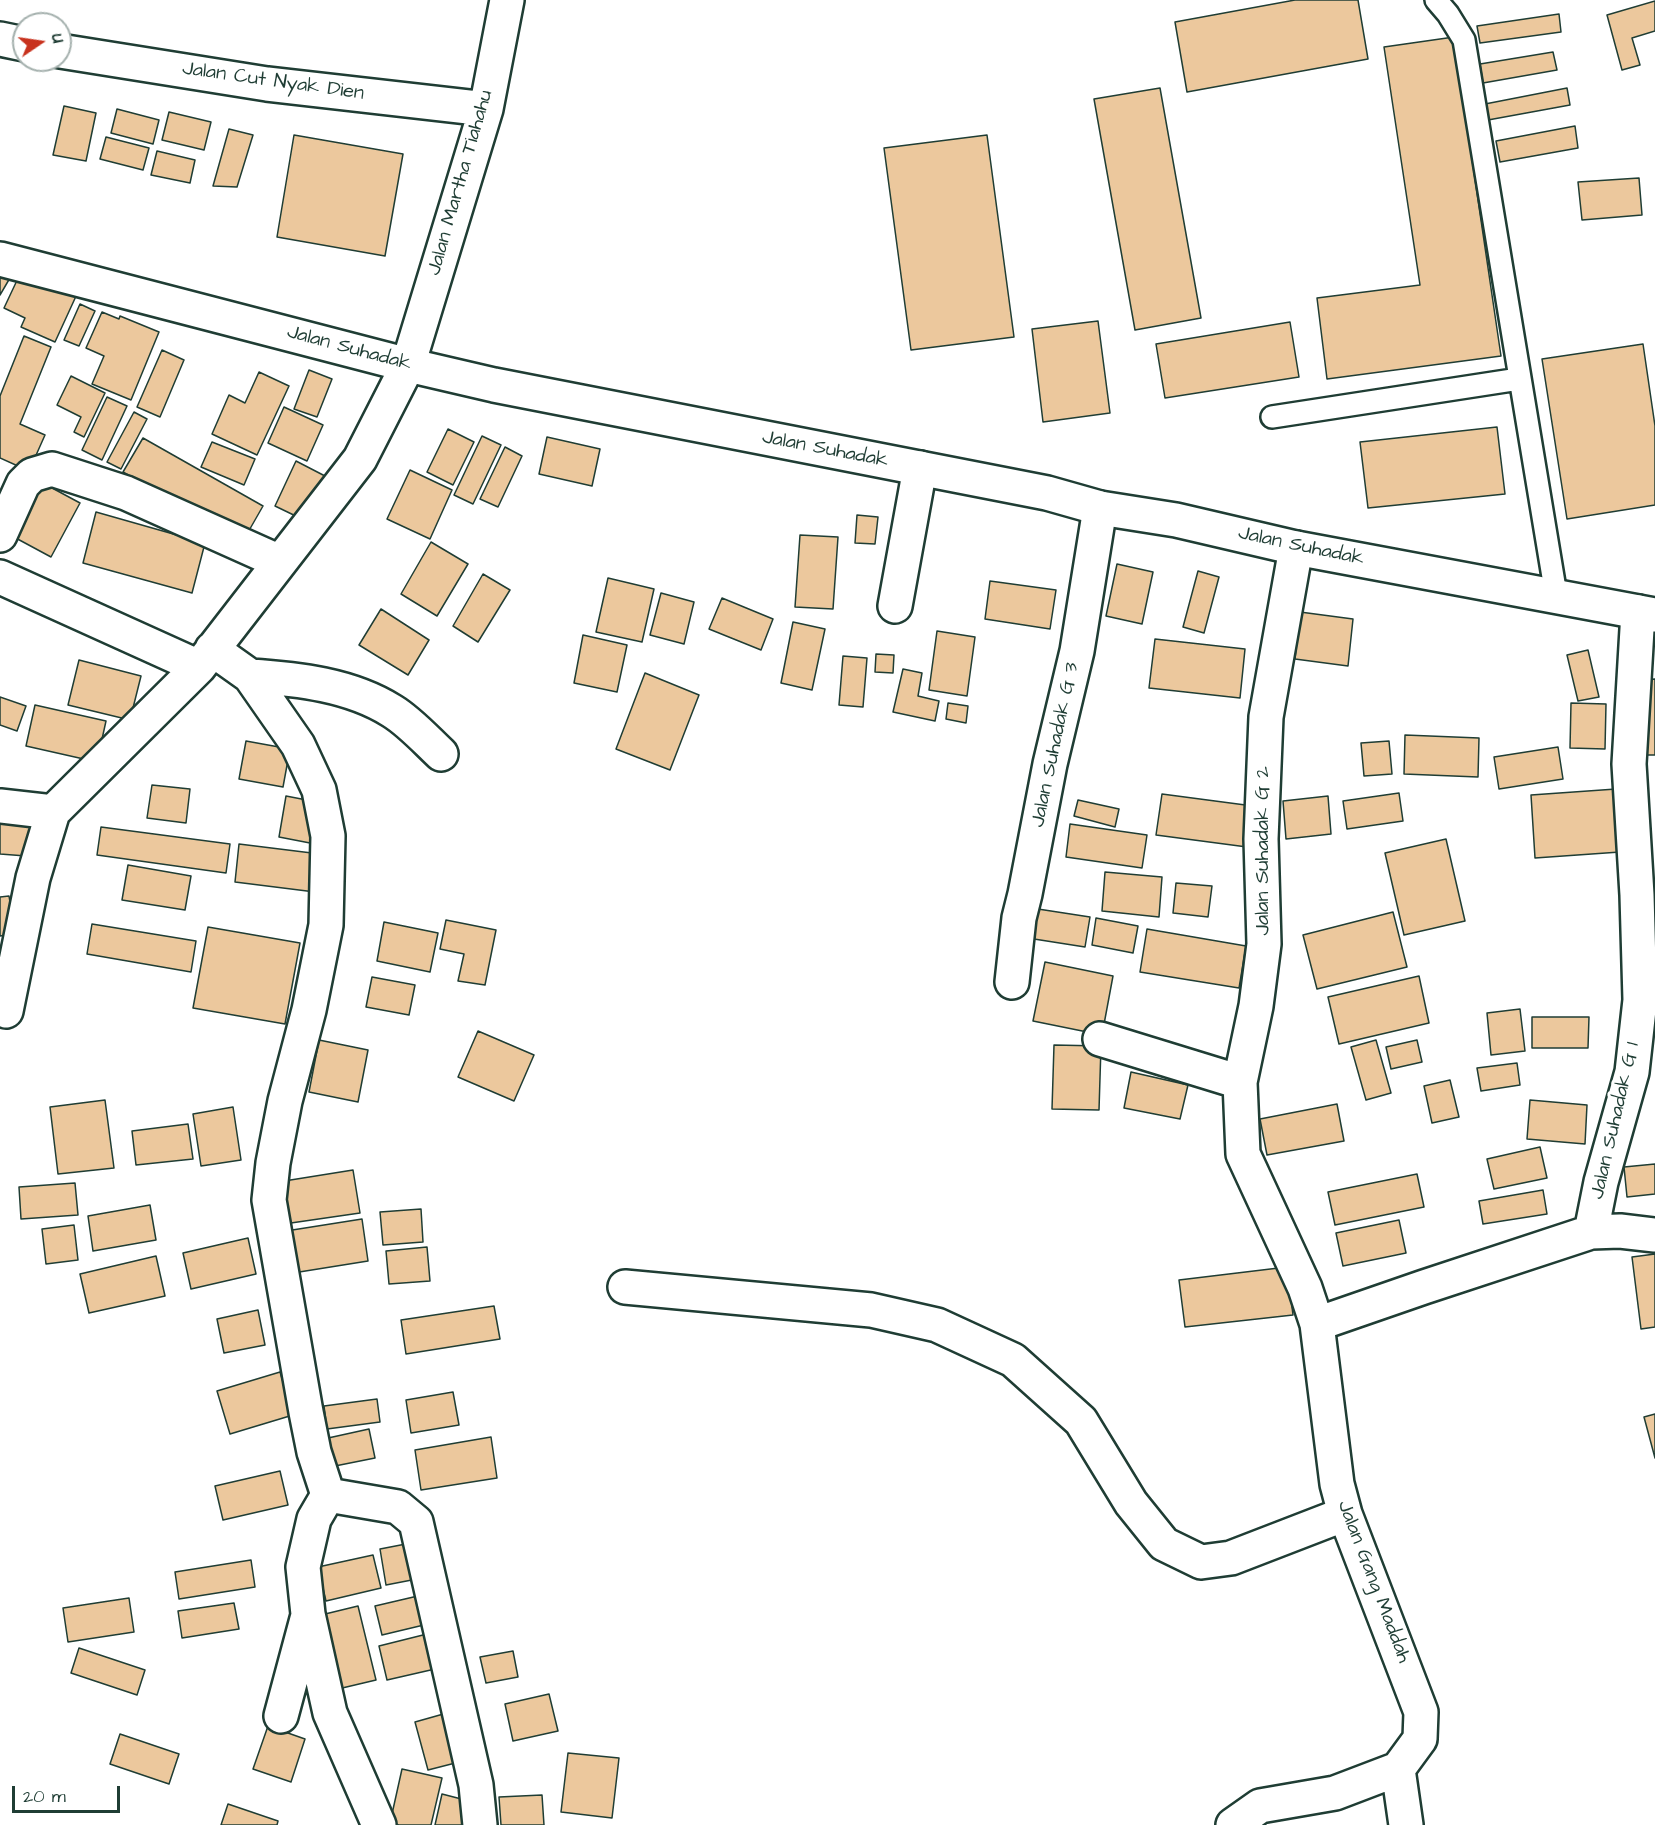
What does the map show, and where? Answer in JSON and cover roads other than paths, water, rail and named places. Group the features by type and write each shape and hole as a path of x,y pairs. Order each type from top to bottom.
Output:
{"street":[{"name":"Jalan Martha Tiahahu","path":"52,812 206,658 360,459 408,365 486,109 507,0"},
{"name":"Jalan Cut Nyak Dien","path":"72,53 267,84 486,109"},
{"name":"Jalan Suhadak","path":"0,259 408,365 494,385 1047,493 1100,508 1176,520 1296,548 1556,595 1646,614"},
{"path":"895,606 920,468"},
{"path":"0,535 23,484 32,475 52,469 126,493 280,562"},
{"name":"Jalan Suhadak G 3","path":"1012,982 1019,918 1050,764 1077,651 1100,508"},
{"name":"Jalan Suhadak G 2","path":"1243,1154 1240,1082 1256,1006 1264,944 1261,839 1266,717 1296,548"},
{"path":"0,577 250,676 296,679 363,696 394,712 441,754"},
{"name":"Jalan Suhadak G 1","path":"1591,1232 1632,1072 1640,1000 1637,894 1629,764 1646,614"},
{"path":"250,676 298,745 320,790 328,836 326,926 309,1010 285,1101 273,1163 269,1200 314,1452 328,1495 315,1519 303,1567 308,1614 330,1713 379,1825"},
{"path":"0,806 52,812 33,878 6,1011"},
{"path":"1100,1039 1240,1082"},
{"name":"Jalan Gang Maddah","path":"1243,1154 1301,1279 1317,1324 1337,1484 1345,1514 1421,1712 1420,1739 1398,1769"},
{"path":"1317,1324 1591,1232 1620,1231 1655,1235"},
{"path":"625,1287 872,1310 937,1325 1013,1360 1081,1421 1131,1503 1164,1544 1201,1562 1232,1558 1345,1514"},
{"path":"328,1495 398,1507 416,1522 476,1785 480,1825"},
{"path":"281,1716 308,1614"},
{"path":"1233,1825 1335,1793 1398,1769 1406,1825"}],"lane":[{"path":"1436,0 1448,14 1464,40 1518,379 1556,595"},
{"path":"1272,417 1518,379"}]}
